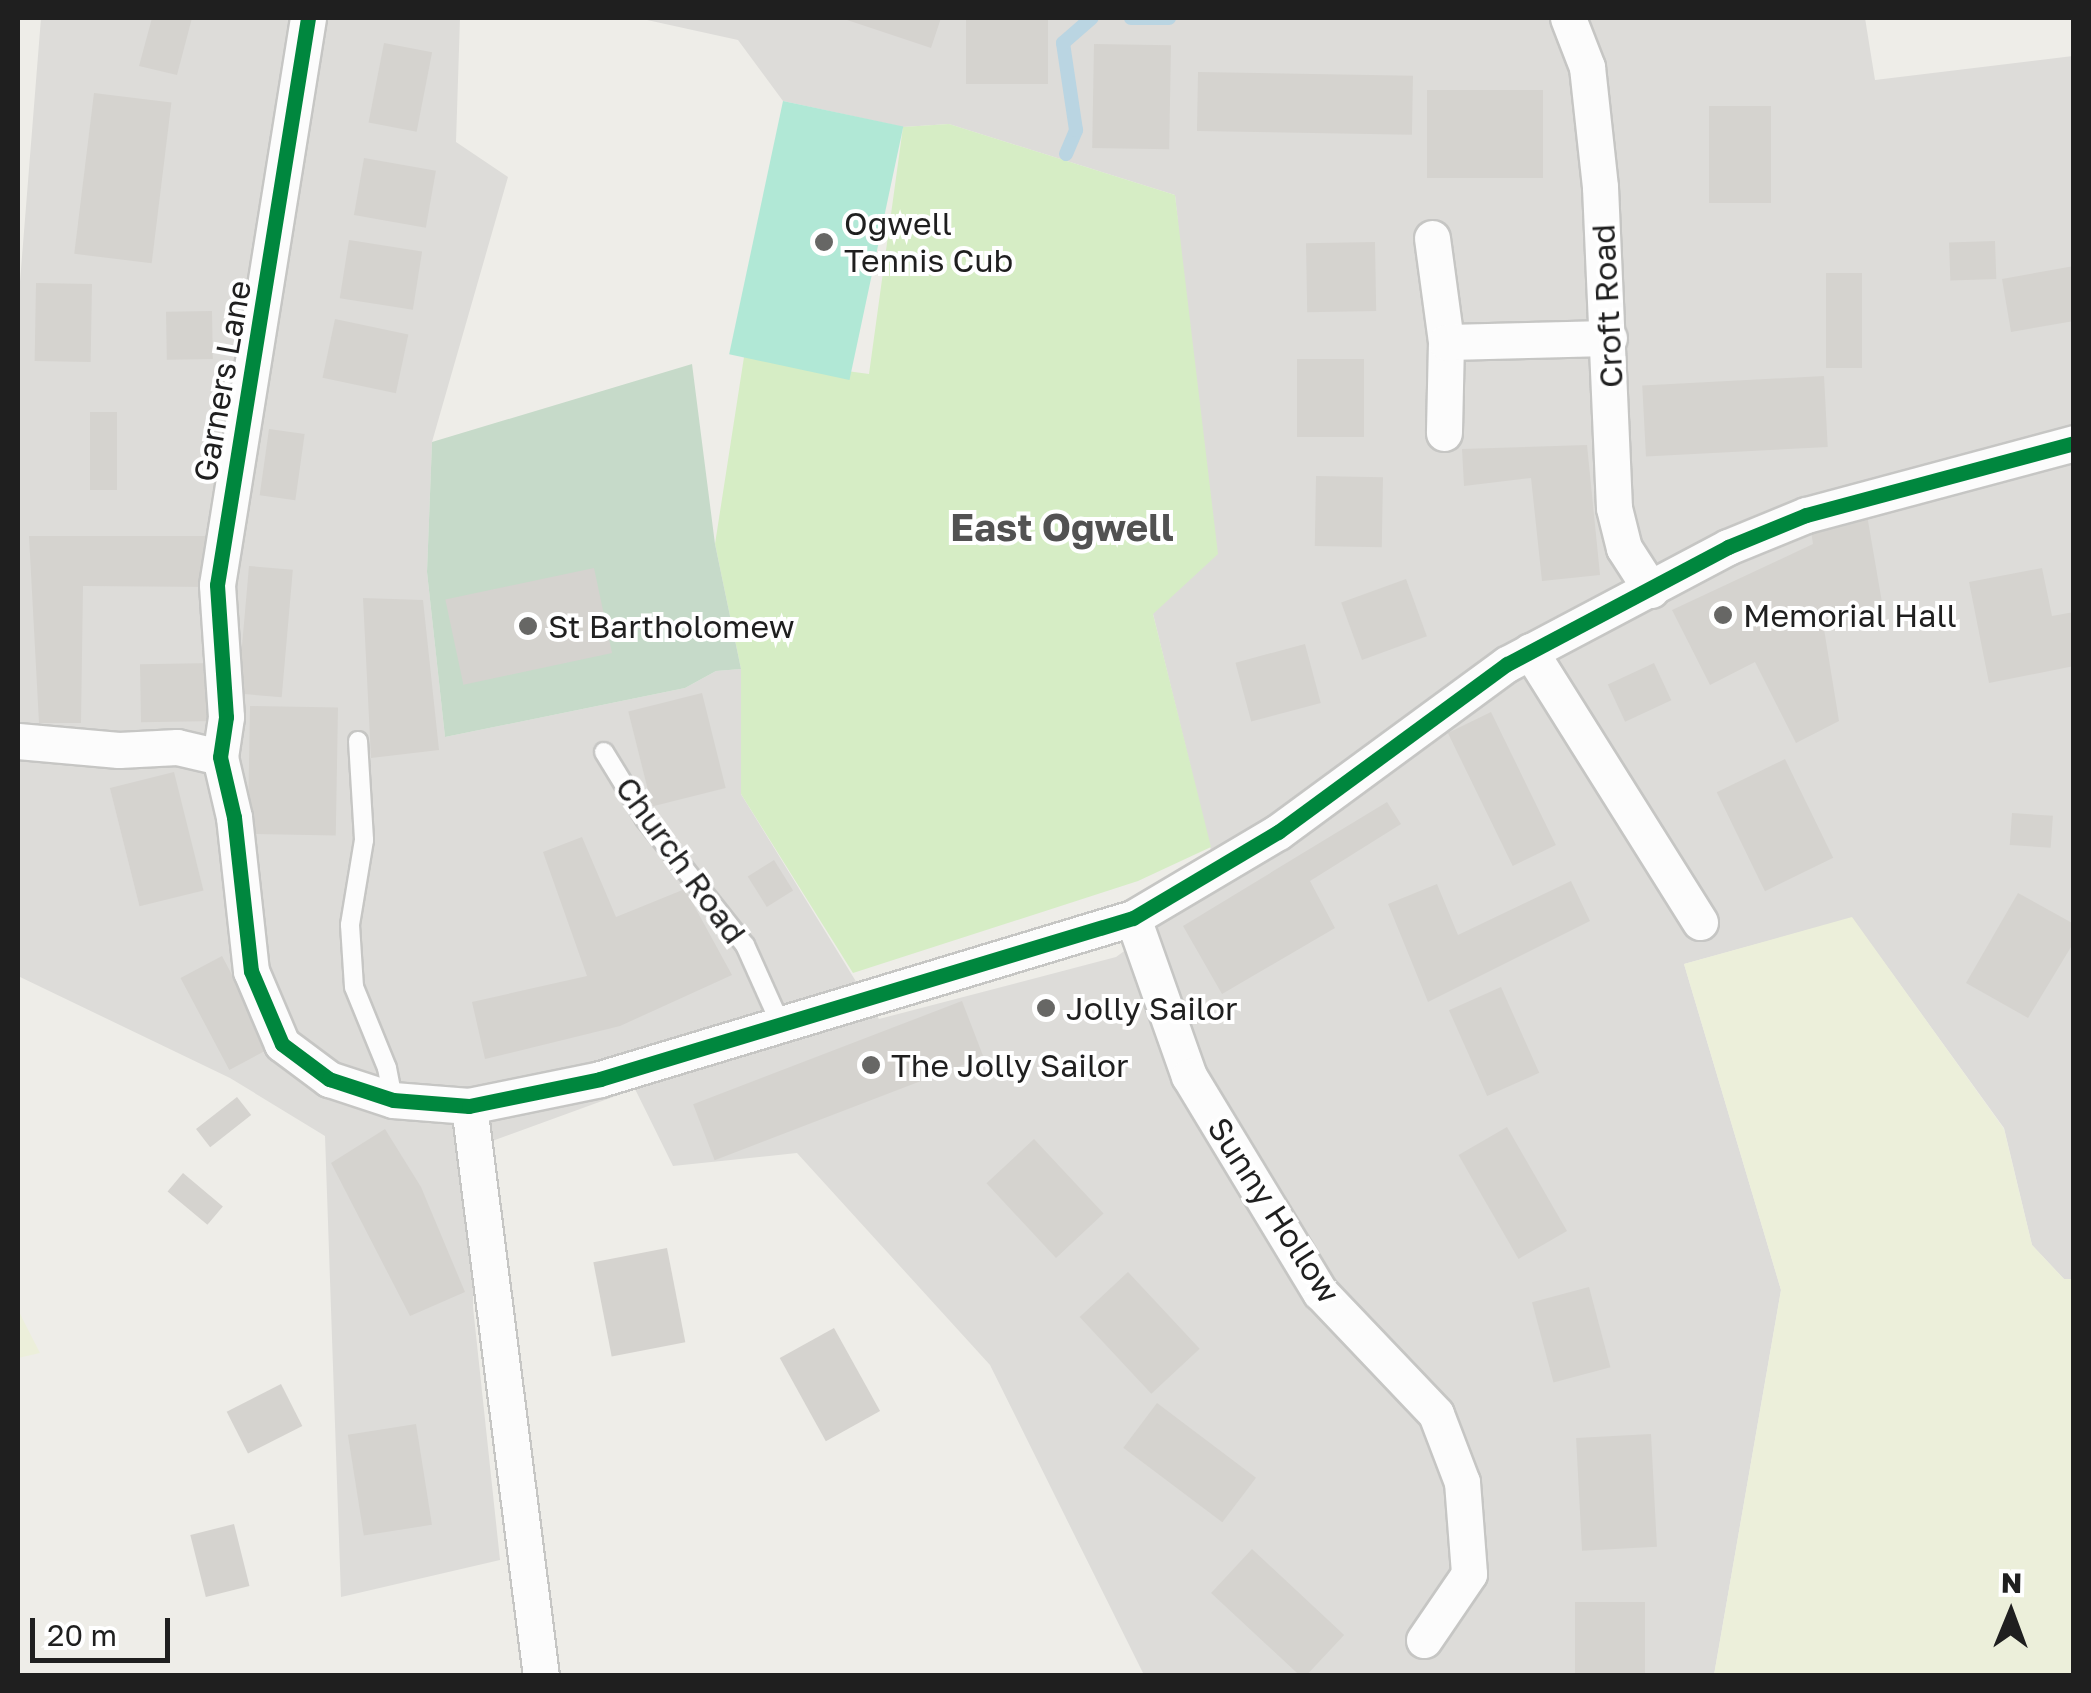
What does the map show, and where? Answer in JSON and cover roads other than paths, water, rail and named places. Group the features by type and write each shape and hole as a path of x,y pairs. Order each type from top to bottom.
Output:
{"street":[{"name":"Garners Lane","path":"308,18 217,585 226,718 220,757 234,817 251,971 282,1044 329,1079 392,1100 469,1106 600,1078 1133,918 1278,832 1530,650 1806,515 2074,442"},
{"name":"Croft Road","path":"1568,18 1587,67 1609,338 1614,508 1624,548 1652,590"},
{"path":"1432,238 1446,342 1444,433"},
{"path":"1446,342 1609,338"},
{"path":"1530,650 1700,922"},
{"path":"18,742 119,750 177,747 220,757"},
{"name":"Sunny Hollow","path":"1133,918 1189,1076 1320,1292 1436,1414 1462,1482 1469,1574 1424,1640"},
{"path":"469,1106 541,1676"}],"lane":[{"path":"358,742 364,840 350,925 354,987 387,1068 392,1100"},
{"name":"Church Road","path":"604,752 645,819 746,945 780,1024"}],"waterway":[{"path":"1066,154 1076,130 1063,43 1092,18"},
{"path":"1131,18 1169,18"}],"place":[{"name":"Ogwell Tennis Cub","path":"824,242"},
{"name":"Memorial Hall","path":"1723,615"},
{"name":"St Bartholomew","path":"528,626"},
{"name":"Jolly Sailor","path":"1046,1008"},
{"name":"The Jolly Sailor","path":"871,1065"}],"district":[{"name":"East Ogwell","path":"1062,527"}]}
